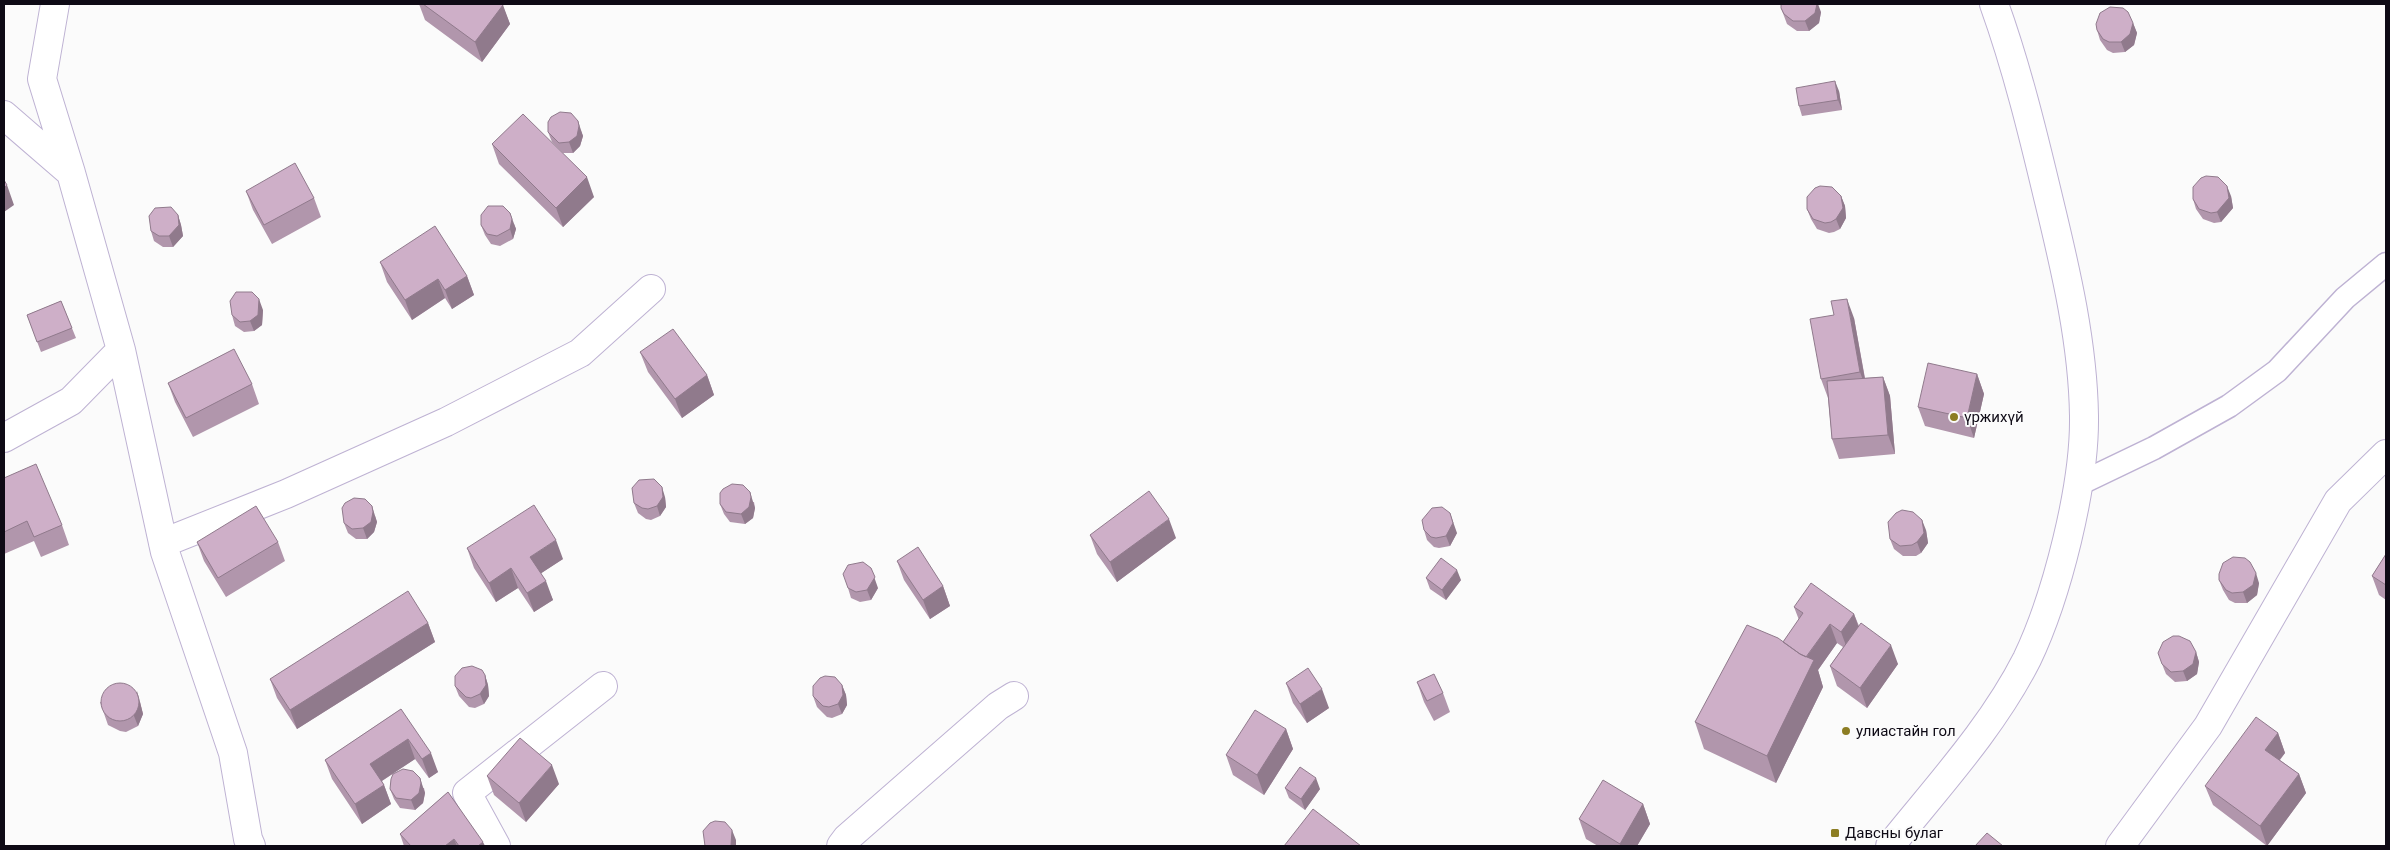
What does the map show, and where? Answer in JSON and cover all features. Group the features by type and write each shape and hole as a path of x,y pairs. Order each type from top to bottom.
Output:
{"street":[{"path":"55,4 42,79 71,173 121,350 163,543 233,752 248,839 251,846"},
{"path":"1890,846 1994,715 2026,659 2046,613 2079,484 2084,417 2079,359 2068,280 2027,110 2010,49 1994,4"},
{"path":"4,115 71,173"},
{"path":"163,543 286,494 446,422 563,362 580,353 651,289"},
{"path":"4,438 71,401 121,350"},
{"path":"2120,846 2208,726 2338,501 2386,454"},
{"path":"496,846 467,793 602,686"},
{"path":"841,846 847,838 990,712 1014,696"}],"lane":[{"path":"2079,484 2154,448 2230,406 2277,371 2345,298 2386,264"}],"building":[{"path":"423,4 502,4 503,5 475,42"},
{"path":"1781,4 1817,4 1815,13 1805,21 1793,21 1784,14"},
{"path":"2110,7 2123,8 2128,12 2133,23 2130,34 2121,42 2109,42 2103,39 2097,30 2096,24 2100,13"},
{"path":"1835,81 1838,100 1799,106 1796,88"},
{"path":"560,112 571,113 578,121 577,136 569,142 559,143 548,132 548,122 551,117"},
{"path":"523,114 587,177 556,208 492,144"},
{"path":"295,163 314,198 264,225 246,191"},
{"path":"2206,176 2218,177 2227,186 2229,198 2217,212 2211,213 2199,209 2193,199 2193,187 2201,178"},
{"path":"1820,186 1832,187 1841,196 1843,208 1836,219 1831,222 1825,223 1813,219 1807,209 1807,197 1815,188"},
{"path":"488,206 503,206 510,213 512,219 510,229 497,236 487,234 481,225 481,215"},
{"path":"171,207 178,215 179,225 169,236 159,236 151,231 149,216 155,208"},
{"path":"435,226 467,276 445,290 438,279 405,300 380,262"},
{"path":"236,292 252,292 259,299 258,315 250,321 240,322 232,315 230,301"},
{"path":"1847,299 1860,372 1821,379 1810,319 1834,315 1831,301"},
{"path":"61,301 72,328 37,342 27,315"},
{"path":"673,329 707,375 675,399 640,352"},
{"path":"234,349 252,384 186,418 168,383"},
{"path":"1928,363 1977,374 1967,418 1918,407"},
{"path":"1883,377 1888,435 1832,439 1827,381"},
{"path":"36,464 62,525 34,537 27,521 4,532 4,478"},
{"path":"654,479 662,487 663,497 657,506 648,509 642,508 634,503 632,488 639,480"},
{"path":"732,484 743,485 750,492 749,507 741,514 726,512 720,504 720,493"},
{"path":"1149,491 1169,519 1110,562 1090,535"},
{"path":"354,498 365,499 372,506 371,522 363,528 352,529 344,523 342,508 345,503"},
{"path":"534,505 556,540 530,557 546,581 527,593 511,568 489,583 467,548"},
{"path":"256,506 278,542 218,578 197,542"},
{"path":"1442,507 1450,513 1453,523 1446,536 1431,537 1424,530 1422,520 1432,508"},
{"path":"1902,510 1913,512 1922,520 1924,533 1912,545 1900,546 1890,539 1888,522 1896,513"},
{"path":"918,547 943,586 923,600 897,561"},
{"path":"2386,554 2386,585 2372,576"},
{"path":"2233,557 2245,558 2250,562 2256,573 2253,585 2243,592 2232,593 2226,590 2219,580 2223,563"},
{"path":"1441,558 1457,570 1442,590 1426,578"},
{"path":"863,562 871,568 875,577 867,590 856,592 848,588 843,574 848,565"},
{"path":"1811,583 1854,614 1841,632 1830,624 1806,657 1783,642 1803,613 1794,607"},
{"path":"408,591 428,623 290,710 270,679"},
{"path":"1861,623 1891,645 1860,688 1830,666"},
{"path":"1747,625 1778,638 1800,654 1814,660 1767,756 1695,722"},
{"path":"2173,636 2179,636 2190,641 2196,652 2193,664 2183,671 2171,672 2162,664 2158,653 2163,642"},
{"path":"472,666 482,670 485,675 486,685 480,694 471,698 466,697 455,686 455,676 462,668"},
{"path":"1308,668 1322,689 1300,704 1286,683"},
{"path":"1434,674 1443,693 1427,701 1417,682"},
{"path":"825,676 835,677 842,685 843,695 838,704 829,707 823,706 813,696 813,686 820,678"},
{"path":"120,683 134,688 139,702 134,716 120,721 106,716 101,702 106,688"},
{"path":"401,709 431,753 422,759 408,739 370,764 384,785 355,804 325,760"},
{"path":"1255,710 1286,729 1257,775 1226,755"},
{"path":"2256,717 2278,733 2265,750 2299,774 2260,826 2205,786"},
{"path":"520,738 552,765 519,803 487,776"},
{"path":"1300,767 1316,778 1301,799 1285,788"},
{"path":"403,769 413,771 420,778 419,793 411,800 396,798 390,789 393,774"},
{"path":"1603,780 1643,804 1620,844 1579,819"},
{"path":"448,792 483,842 478,846 459,846 454,839 445,846 411,846 400,834"},
{"path":"1313,809 1361,846 1284,846"},
{"path":"715,821 725,822 732,830 730,846 705,846 703,831 710,823"},
{"path":"1987,833 2003,846 1975,846"}],"place":[{"name":"үржихүй","path":"1954,417"},
{"name":"улиастайн гол","path":"1846,731"},
{"name":"Давсны булаг","path":"1835,833"}]}
